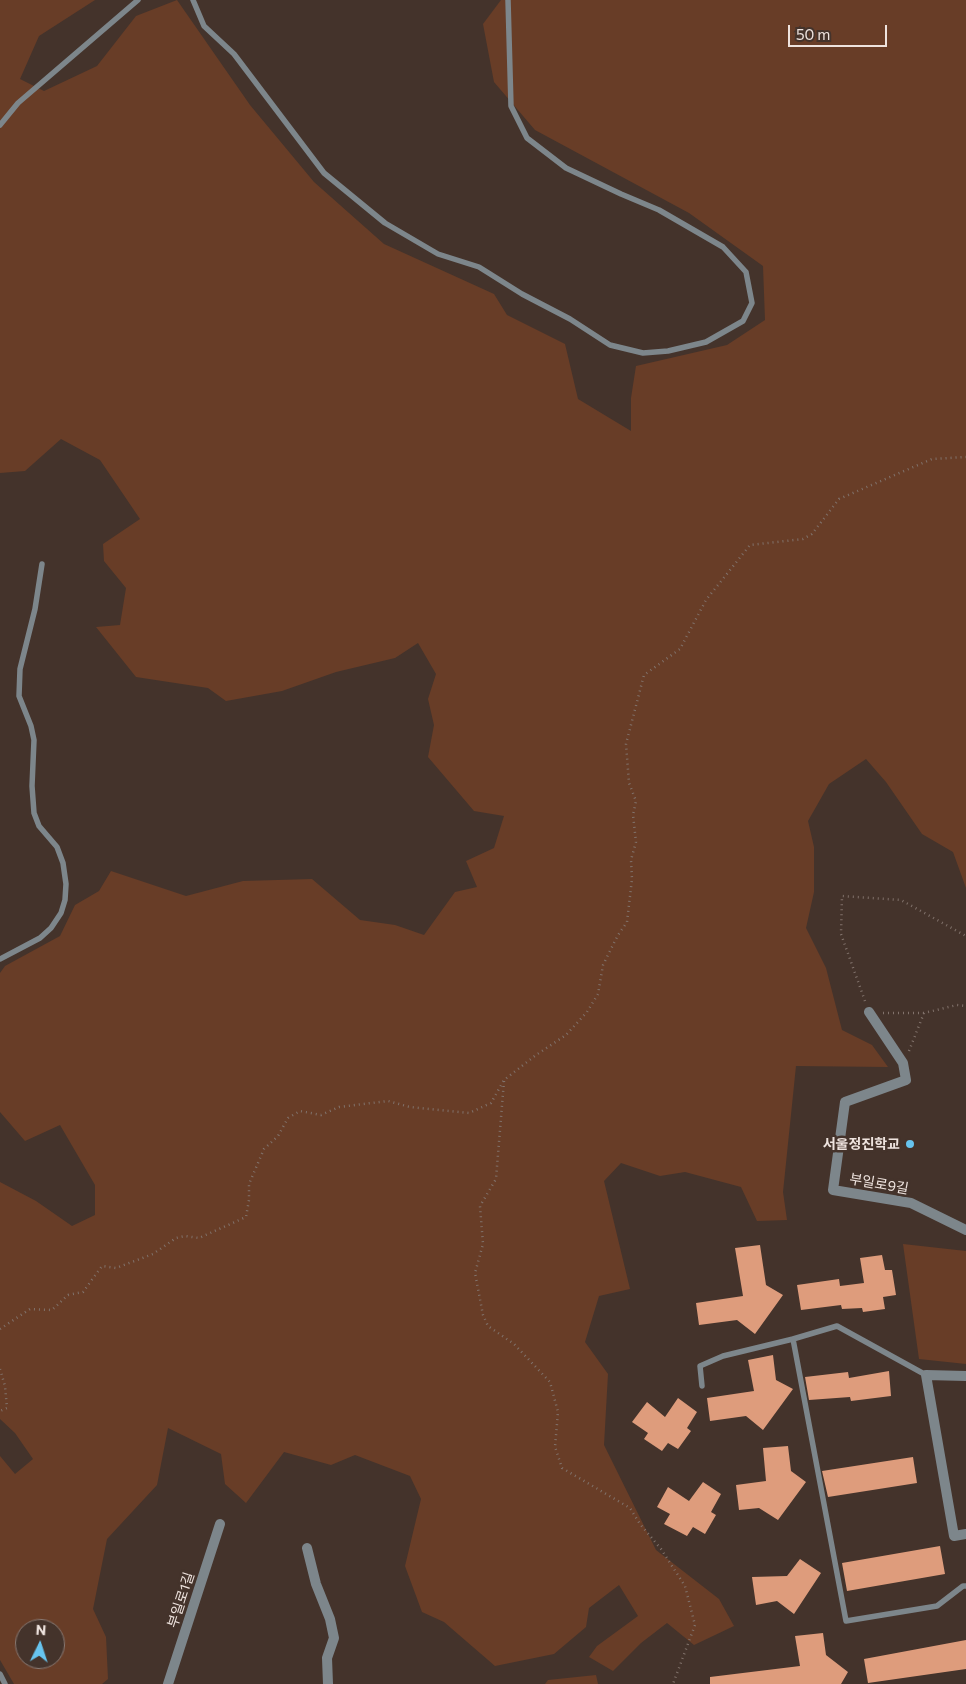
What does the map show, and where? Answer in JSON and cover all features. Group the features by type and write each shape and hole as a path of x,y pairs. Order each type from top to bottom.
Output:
{"street":[{"path":"869,1012 903,1063"},
{"name":"부일로9길","path":"903,1063 906,1080 845,1102 833,1190 911,1203 966,1230"},
{"path":"966,1376 926,1376 954,1536 966,1534"},
{"name":"부일로1길","path":"168,1684 220,1524"},
{"path":"307,1548 316,1584 330,1619 334,1638 327,1658 328,1684"}],"lane":[{"path":"0,125 18,103 138,0"},
{"path":"193,0 204,26 234,54 324,173 385,223 438,254 479,267 522,294 570,319 610,345 643,353 668,351 706,342 743,321 752,303 746,272 723,247 659,210 566,168 527,138 511,106 508,0"},
{"path":"0,959 40,938 61,913 65,900 64,863 57,847 42,830 34,814 32,786 34,740 31,726 19,696 20,669 35,608 42,564"},
{"path":"702,1386 700,1366 723,1356 837,1326 926,1376"},
{"path":"793,1339 846,1621 937,1606 963,1586 966,1586"},
{"path":"0,1674 6,1684"}],"path":[{"path":"0,1329 30,1309 52,1310 68,1295 83,1292 102,1266 116,1268 154,1254 176,1238 184,1236 199,1238 246,1218 249,1184 264,1149 278,1136 288,1118 300,1111 321,1115 339,1107 388,1101 410,1107 469,1113 491,1103 504,1080 566,1035 587,1012 598,994 603,965 618,935 627,922 632,879 631,860 636,842 633,815 636,801 629,783 626,744 644,675 680,649 706,600 750,545 803,539 812,534 839,499 932,459 966,457"},
{"path":"966,936 901,900 842,896 841,934 869,1012 924,1013 957,1004 966,1006"},
{"path":"903,1063 924,1013"},
{"path":"504,1080 496,1179 480,1206 483,1244 475,1273 483,1315 488,1326 514,1344 550,1382 558,1412 556,1447 562,1468 630,1508 640,1524 661,1549 685,1586 695,1625 673,1684"},
{"path":"0,1368 5,1386 7,1408 0,1411"}],"shaded area":[{"path":"0,0 95,0 39,36 20,79 44,91 97,66 136,16 177,0 250,105 314,182 384,244 494,294 507,315 565,344 578,399 631,431 631,398 636,366 727,345 765,320 763,266 689,213 535,130 494,82 483,24 501,0 966,0 966,888 953,852 922,834 886,782 866,759 829,784 808,821 814,847 814,892 806,928 826,968 842,1030 872,1045 888,1067 796,1066 783,1192 787,1220 757,1221 741,1187 685,1172 660,1176 621,1163 604,1181 630,1289 599,1296 585,1342 608,1374 604,1445 656,1550 719,1599 734,1626 694,1645 667,1623 641,1643 613,1671 589,1657 597,1646 638,1616 619,1585 589,1608 586,1627 554,1654 495,1666 444,1622 422,1612 405,1566 421,1499 410,1476 355,1455 331,1465 284,1452 246,1503 225,1484 221,1454 168,1428 157,1485 107,1539 93,1609 106,1637 108,1679 102,1684 14,1684 0,1660 0,1456 15,1474 33,1459 15,1433 0,1419 0,1182 36,1201 72,1226 95,1215 95,1185 60,1125 25,1141 0,1112 0,973 5,966 60,936 75,905 99,891 111,871 186,896 243,881 312,879 360,920 395,925 424,935 455,892 477,887 466,861 494,848 504,816 474,811 428,757 434,725 428,699 436,674 418,643 395,658 336,672 282,691 226,701 208,688 136,677 96,627 120,625 126,588 104,561 103,544 140,519 100,460 61,439 25,471 0,473"},
{"path":"903,1244 966,1251 966,1364 919,1359"},
{"path":"596,1675 598,1684 545,1684 548,1680"}],"building":[{"path":"760,1245 766,1285 783,1295 755,1334 737,1320 699,1325 696,1303 743,1296 735,1248"},
{"path":"882,1255 885,1270 892,1270 896,1295 883,1297 885,1309 863,1312 862,1308 842,1309 841,1305 801,1310 797,1285 839,1279 840,1286 864,1283 860,1258"},
{"path":"773,1355 776,1380 793,1389 763,1430 746,1416 710,1421 707,1398 754,1391 748,1360"},
{"path":"889,1371 891,1396 851,1401 850,1397 809,1400 805,1377 848,1372 849,1378"},
{"path":"678,1398 697,1412 687,1428 691,1431 678,1449 668,1443 662,1451 644,1439 648,1433 632,1422 647,1402 665,1417"},
{"path":"788,1446 791,1471 806,1482 778,1520 759,1508 739,1510 736,1485 766,1481 763,1448"},
{"path":"913,1457 917,1483 828,1497 822,1471"},
{"path":"703,1482 721,1494 711,1512 716,1515 705,1534 693,1527 687,1536 664,1524 670,1514 657,1507 668,1487 689,1501"},
{"path":"940,1546 945,1574 847,1591 842,1563"},
{"path":"800,1559 821,1573 794,1614 777,1601 756,1605 752,1577 787,1576"},
{"path":"823,1633 826,1655 848,1672 841,1684 710,1684 710,1677 800,1666 795,1636"},
{"path":"966,1640 966,1669 868,1683 864,1659"}],"place":[{"name":"서울정진학교","path":"910,1144"}]}
